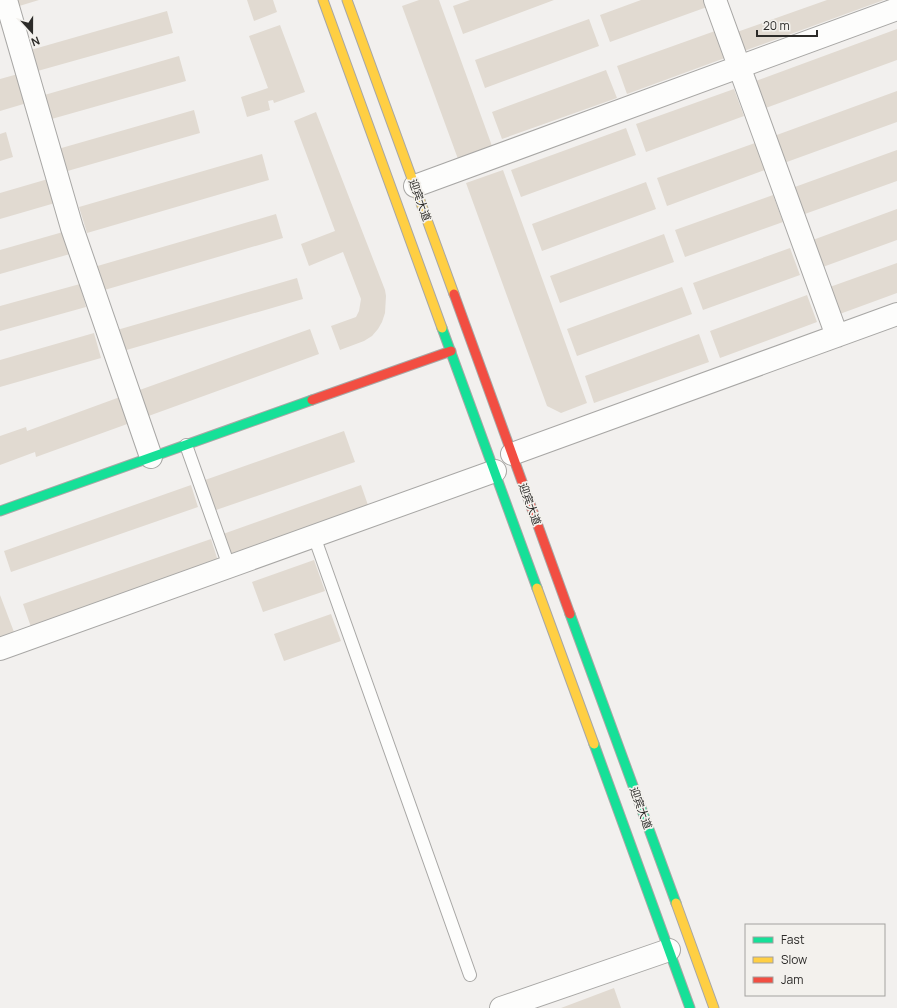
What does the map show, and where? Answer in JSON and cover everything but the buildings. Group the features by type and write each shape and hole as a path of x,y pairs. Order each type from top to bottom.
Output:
{"main road":[{"name":"迎宾大道","path":"323,0 690,1008"},
{"name":"迎宾大道","path":"347,0 714,1008"},
{"path":"0,511 451,351"}],"street":[{"path":"6,0 72,228 151,457"},
{"path":"715,0 836,336"},
{"path":"415,186 897,9"},
{"path":"512,454 897,314"},
{"path":"0,649 495,472"},
{"path":"501,1008 669,950"}],"lane":[{"path":"186,445 230,566"},
{"path":"314,536 470,975"}],"traffic: fast":[{"path":"442,328 537,588"},
{"path":"0,511 312,400"},
{"path":"570,614 676,903"},
{"path":"594,744 690,1008"}],"traffic: slow":[{"path":"323,0 442,328"},
{"path":"347,0 454,294"},
{"path":"537,588 594,744"},
{"path":"676,903 714,1008"}],"traffic: jam":[{"path":"454,294 570,614"},
{"path":"312,400 451,351"}]}
